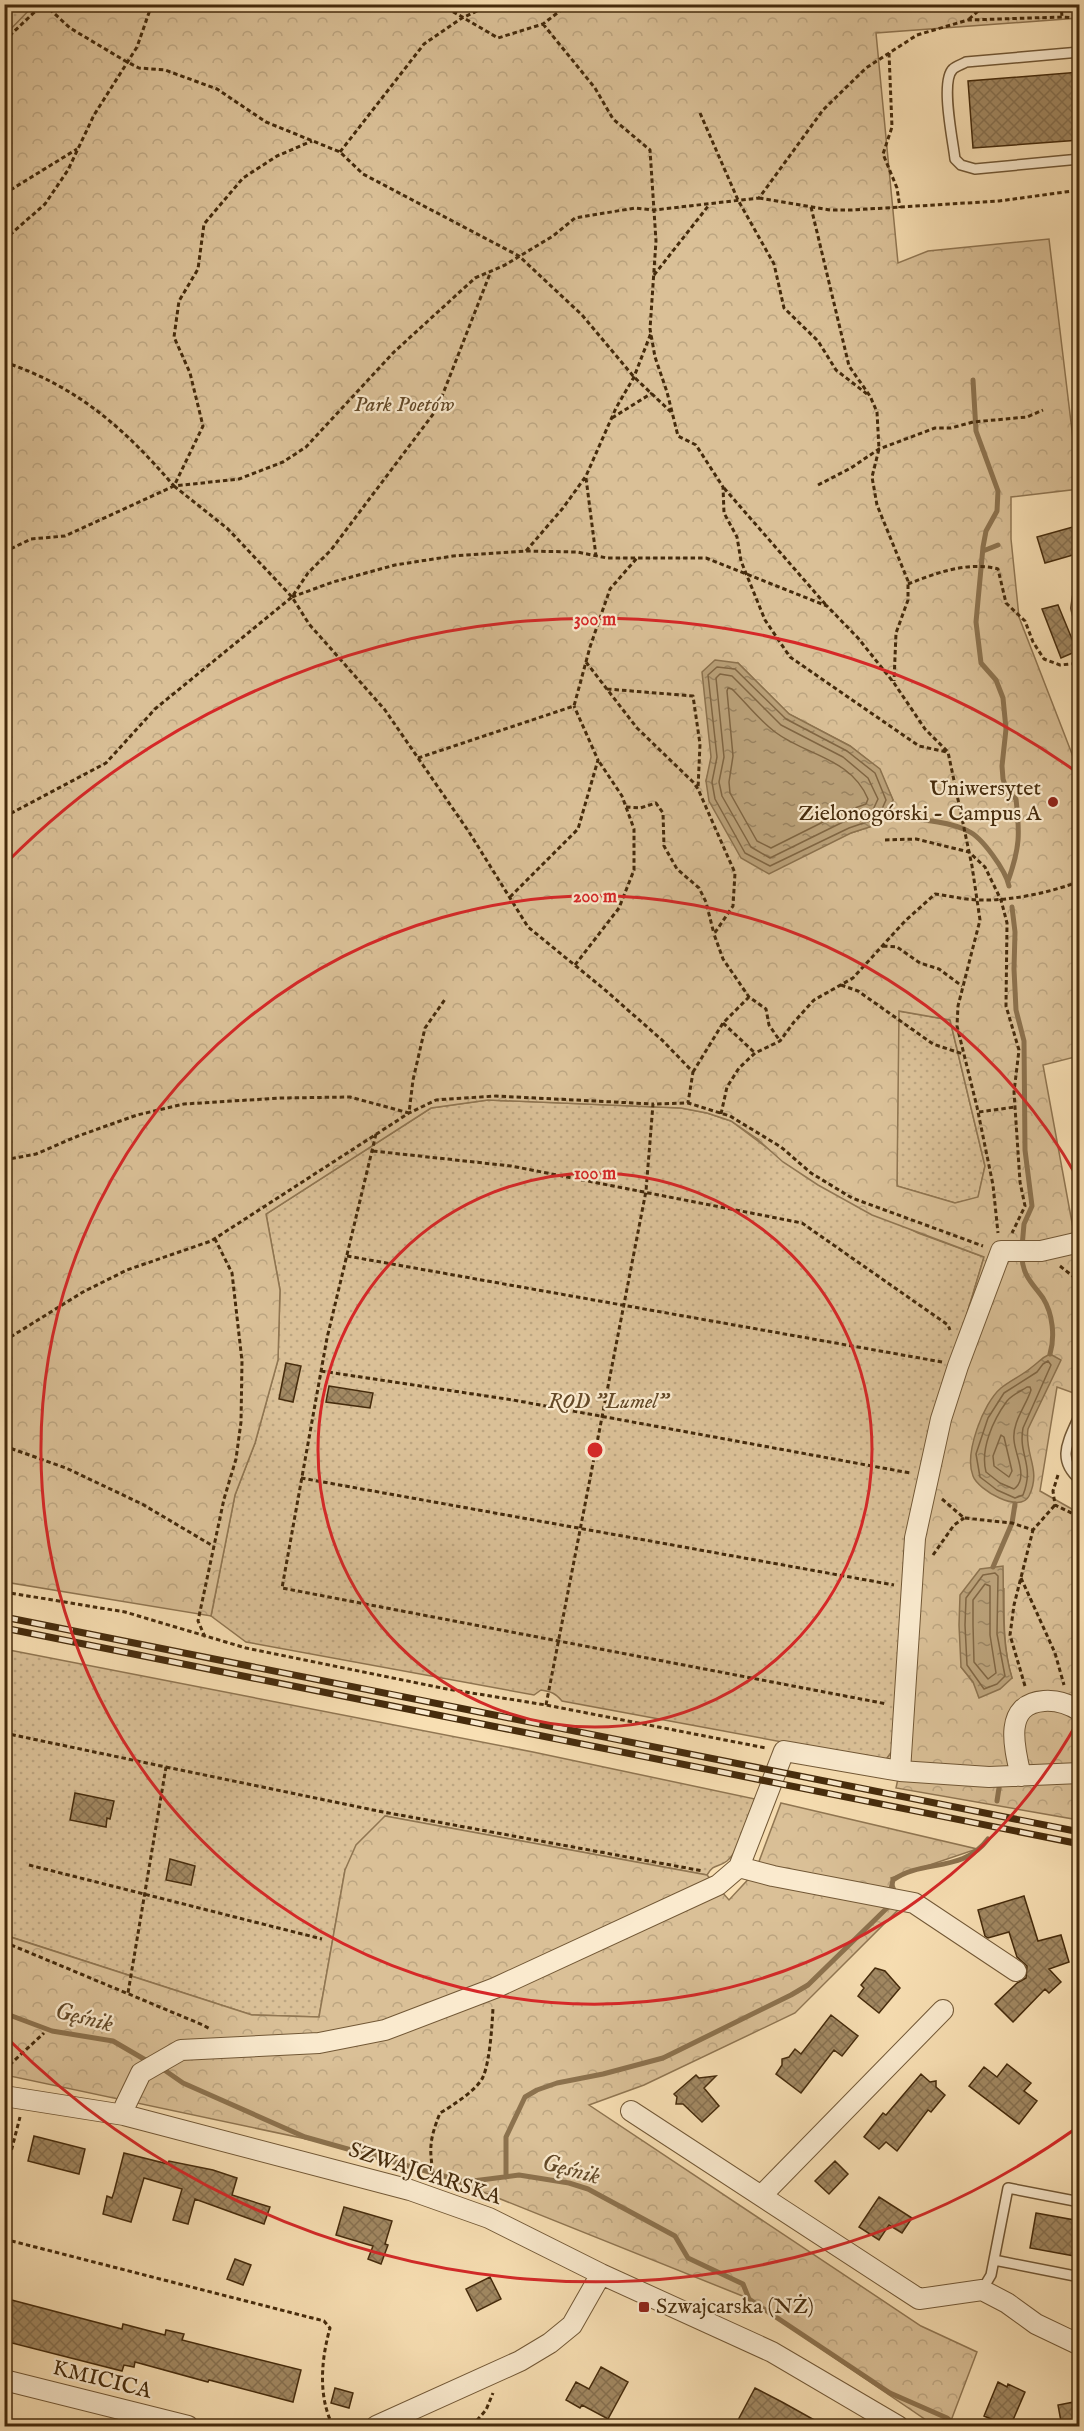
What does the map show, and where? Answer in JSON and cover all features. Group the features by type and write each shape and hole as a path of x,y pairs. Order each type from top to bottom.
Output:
{"street":[{"path":"900,1771 910,1589 921,1480 958,1366 1006,1246 1033,1251 1080,1242"},
{"path":"1021,1776 1014,1735 1016,1720 1023,1708 1030,1703 1057,1701 1076,1709"},
{"path":"124,2115 125,2106 141,2073 181,2050 319,2043 385,2030 495,1988 718,1885 734,1871 784,1751 900,1771 989,1777 1080,1773"},
{"path":"734,1871 773,1876 914,1903 1016,1971"},
{"path":"762,2195 943,2010"},
{"name":"SZWAJCARSKA","path":"4,2096 124,2115 431,2197 489,2218 601,2274 772,2352 898,2427"},
{"path":"631,2112 919,2299 982,2290 1007,2303 1036,2324 1080,2345"},
{"path":"376,2427 501,2370 550,2343 569,2330 601,2274"},
{"name":"KMICICA","path":"4,2380 188,2427"}],"lane":[{"path":"1080,52 966,62 953,69 948,78 948,85 955,159 961,165 975,169 1080,159"},
{"path":"1080,582 1076,608 1080,624"},
{"path":"1080,1414 1065,1460 1069,1471 1080,1480"},
{"path":"982,2290 991,2275 1008,2188 1080,2202"},
{"path":"994,2260 1080,2277"}],"path":[{"path":"4,41 43,4 70,28 139,68 165,70 217,89 266,122 340,152 363,174 519,256 582,315 634,377 672,413"},
{"path":"4,240 45,204 68,170 94,115 137,47 152,4"},
{"path":"440,4 498,38 543,24 569,4"},
{"path":"340,152 424,45 462,18 492,4"},
{"path":"968,20 986,4"},
{"path":"1061,4 1062,17"},
{"path":"759,198 823,110 866,68 917,35 968,20 1080,18"},
{"path":"543,24 595,88 613,119 650,150 656,241 651,333 655,357 678,436 696,445 723,487 858,638 894,683 925,729 948,752 969,852 980,920 958,1006 957,1026 977,1107 1006,1246"},
{"path":"4,28 10,37"},
{"path":"889,53 892,127 883,154 897,188 900,207"},
{"path":"700,113 738,200 774,264 784,308 818,341 836,370 870,396"},
{"path":"174,486 203,426 190,373 174,337 179,302 198,269 204,224 243,178 277,156 312,141"},
{"path":"4,194 79,148"},
{"path":"4,552 30,539 65,536 174,486 239,479 284,462 306,447 394,352 475,278 553,236 575,218 635,208 654,210 759,198 830,210 999,201 1080,190"},
{"path":"654,275 710,203"},
{"path":"811,207 849,366 870,396 877,412 879,449 872,477 877,505 908,584 908,600 896,633 894,683"},
{"path":"4,817 106,763 155,709 291,597 308,573 331,550 437,409 491,271"},
{"path":"525,551 563,508 586,476 611,418 634,377 651,333"},
{"path":"4,362 35,372 85,400 112,421 148,455 174,486 228,529 291,597 309,624 385,710 528,927 662,1040 693,1072"},
{"path":"611,418 652,393"},
{"path":"818,485 851,468 879,449 935,428 951,428 973,422 1027,417 1043,410"},
{"path":"586,476 596,556"},
{"path":"723,487 724,513 737,537 741,561 765,620 790,657 919,746 948,752"},
{"path":"291,597 333,582 395,566 453,556 525,551 577,552 607,558 706,558 827,606"},
{"path":"575,965 619,908 634,870 634,828 622,796 598,760 574,706 610,590 637,558"},
{"path":"908,584 938,572 959,568 998,569 1006,603 1025,621 1033,642 1044,659 1060,665 1080,663"},
{"path":"586,662 637,728 698,789 735,873 733,906 714,934"},
{"path":"607,689 693,696 700,744 698,789"},
{"path":"418,758 574,706"},
{"path":"510,897 578,830 598,760"},
{"path":"626,807 640,808 656,803 663,813 664,846 677,869 699,888 706,902 723,959 748,997 766,1009 769,1025 780,1041"},
{"path":"885,840 916,839 969,852 985,867 1003,899 1007,923 1006,1006 1019,1050 1014,1092 1020,1182 1025,1206 1006,1246"},
{"path":"721,1114 727,1087 739,1068 755,1053 780,1041 814,1000 853,978 935,894 976,900 1003,899 1067,886 1080,881"},
{"path":"883,946 897,947 920,963 939,969 963,987"},
{"path":"840,985 858,991 933,1044 964,1054"},
{"path":"688,1103 693,1072 723,1023 748,997"},
{"path":"409,1113 413,1080 425,1028 446,998"},
{"path":"723,1023 755,1053"},
{"path":"4,1341 83,1292 127,1270 214,1238 409,1113 436,1100 496,1096 653,1104 688,1103 730,1116 781,1147 811,1173 852,1198 931,1228 1006,1246"},
{"path":"4,1160 36,1154 137,1115 184,1104 281,1098 350,1097 409,1113"},
{"path":"546,1705 646,1191 653,1104"},
{"path":"979,1112 1015,1107"},
{"path":"376,1134 321,1371 282,1588 892,1705"},
{"path":"1080,1140 1076,1145 1072,1164 1080,1185"},
{"path":"373,1151 511,1166 802,1222 948,1325 952,1334"},
{"path":"205,1637 198,1621 224,1499 236,1459 241,1422 242,1361 232,1273 214,1238"},
{"path":"347,1256 958,1366"},
{"path":"321,1371 602,1416 921,1480 964,1518 1012,1523 1033,1530"},
{"path":"4,1446 66,1468 142,1504 214,1547"},
{"path":"1030,1703 1010,1635 1020,1577 1033,1530 1055,1505 1053,1491 1065,1460"},
{"path":"301,1478 581,1527 910,1589"},
{"path":"1055,1505 1080,1517"},
{"path":"913,1565 921,1564 931,1558 954,1525 964,1518"},
{"path":"1020,1577 1055,1653 1076,1709"},
{"path":"4,1592 125,1612 246,1648 447,1689 546,1705 784,1751"},
{"path":"4,1733 378,1810 734,1871"},
{"path":"128,1993 166,1767"},
{"path":"29,1865 322,1939"},
{"path":"4,1942 203,2025 211,2031"},
{"path":"435,2182 429,2146 440,2113 452,2106 483,2078 492,2028 495,1988"},
{"path":"4,2070 44,2033"},
{"path":"4,2179 25,2100"},
{"path":"4,2239 324,2321 330,2328 324,2361 323,2397 333,2427"},
{"path":"472,2427 486,2410 501,2370"}],"green space":[{"name":"Park Poetów","path":"35,4 1079,5 1079,18 876,33 898,263 928,251 1049,239 1079,489 1011,497 1011,539 1019,617 1079,772 1079,1056 1043,1065 1075,1239 1079,1238 1079,1395 1057,1387 1040,1491 1079,1513 1079,1763 985,1772 885,1761 896,1746 898,1707 952,1364 984,1257 872,1215 818,1185 783,1162 756,1138 731,1121 681,1108 488,1100 431,1108 266,1214 280,1290 278,1360 255,1443 235,1495 211,1616 5,1582 5,35","holes":["738,663 789,714 850,746 879,769 893,800 882,823 851,833 706,781","899,1011 950,1020 985,1166 978,1197 955,1203 897,1186","1004,1588 1006,1645 1012,1678 973,1682 961,1667"]},
{"path":"5,5 35,5 5,35"},
{"path":"898,1011 950,1020 985,1166 978,1198 955,1203 897,1186"},
{"name":"ROD \"Lumel\"","path":"488,1100 681,1108 707,1113 731,1121 805,1176 918,1233 984,1257 952,1364 896,1746 885,1761 562,1701 553,1693 541,1690 534,1695 246,1642 211,1616 235,1495 255,1443 278,1360 280,1290 266,1214 431,1108"},
{"path":"4,1649 533,1752 755,1799 740,1841 732,1856 724,1863 714,1867 707,1875 385,1816 345,1870 319,2017 252,2015 5,1935"},
{"path":"899,1774 1079,1776 1079,1820 896,1788"},
{"path":"781,1803 977,1849 891,1878 902,1906 795,2013 644,2085 589,2105 921,2326 977,2352 949,2426 935,2426 745,2297 483,2192 377,2154 5,2075 4,1935 252,2015 319,2017 345,1870 356,1845 385,1816 707,1875 729,1900 755,1872"}],"water":[{"path":"715,660 738,663 789,714 850,746 880,769 893,800 882,823 851,833 769,874 741,858 709,801 706,781 711,757 702,672"},
{"path":"1050,1354 1061,1360 1028,1429 1033,1486 1024,1501 1009,1501 991,1493 976,1482 971,1467 973,1442 982,1417 994,1395"},
{"path":"1003,1566 1006,1651 1012,1678 1000,1689 979,1698 973,1682 961,1667 960,1595 980,1569"}],"building":[{"path":"1080,72 1080,140 973,148 968,81"},
{"path":"1080,525 1080,553 1045,563 1037,537"},
{"path":"1058,605 1077,651 1061,658 1042,609"},
{"path":"286,1363 301,1366 293,1402 279,1399"},
{"path":"329,1386 373,1393 370,1408 326,1402"},
{"path":"75,1793 114,1801 106,1827 70,1820"},
{"path":"170,1859 195,1866 191,1885 166,1880"},
{"path":"1024,1896 1038,1941 1061,1935 1069,1962 1049,1969 1061,1982 1049,1993 1045,1989 1013,2022 995,2004 1017,1983 1026,1978 1027,1966 1017,1957 1009,1932 988,1938 985,1936 978,1910"},
{"path":"875,1968 885,1971 900,1988 879,2013 858,1996 864,1988 861,1985"},
{"path":"831,2015 858,2036 842,2056 834,2050 801,2093 776,2074 782,2065 782,2059 789,2057 795,2049 801,2054"},
{"path":"1007,2064 1031,2083 1024,2091 1037,2101 1019,2124 969,2086 984,2067 997,2077"},
{"path":"921,2074 930,2082 936,2081 936,2087 945,2095 931,2112 928,2110 897,2151 886,2142 879,2149 864,2137 883,2113 886,2115"},
{"path":"696,2075 699,2078 716,2076 704,2088 719,2106 702,2122 683,2104 676,2104 677,2097 674,2094"},
{"path":"34,2136 85,2149 79,2174 28,2161"},
{"path":"124,2153 168,2164 169,2161 213,2170 237,2178 232,2195 270,2207 264,2224 195,2199 188,2224 173,2220 182,2189 144,2178 131,2222 103,2214 107,2196 112,2198"},
{"path":"835,2161 848,2174 829,2194 815,2181"},
{"path":"879,2197 912,2218 902,2233 889,2225 879,2240 859,2227"},
{"path":"344,2207 392,2221 385,2244 388,2245 381,2264 368,2259 373,2246 336,2235"},
{"path":"1036,2213 1080,2221 1080,2257 1030,2248"},
{"path":"235,2259 251,2265 243,2285 227,2279"},
{"path":"490,2277 501,2299 477,2311 466,2289"},
{"path":"4,2298 122,2329 123,2324 165,2335 166,2330 184,2334 182,2340 301,2370 293,2402 135,2362 134,2367 124,2365 122,2371 4,2341"},
{"path":"601,2367 628,2382 608,2419 582,2405 580,2408 566,2400 576,2382 589,2389"},
{"path":"998,2382 1025,2392 1010,2427 984,2416"},
{"path":"335,2388 353,2393 349,2408 331,2403"},
{"path":"755,2388 827,2427 746,2427 737,2422"},
{"path":"1074,2402 1078,2427 1062,2427 1058,2405"}],"waterway":[{"path":"973,380 976,431 998,491 997,511 986,531 983,547 976,622 981,663 996,680 1003,698 1006,729 1003,779 1007,791 1016,799 1018,840 1008,881"},
{"path":"983,551 998,545"},
{"path":"886,816 939,822 974,834 993,855 1009,886"},
{"path":"1012,907 1015,932 1016,1010 1024,1041 1025,1150 1032,1206 1024,1224 1022,1247"},
{"path":"1022,1256 1026,1274 1049,1311 1053,1333 1050,1354"},
{"path":"993,1567 1012,1523 1015,1504"},
{"path":"997,1801 999,1788"},
{"path":"890,1894 893,1880 904,1874 967,1857 978,1850 988,1839"},
{"path":"506,2177 506,2137 525,2097 557,2083 663,2058 791,1995 808,1985 888,1907 888,1903"},
{"name":"Gęśnik","path":"4,2013 52,2031 113,2041 149,2062"},
{"name":"Gęśnik","path":"160,2067 183,2083 305,2137 465,2182 519,2175 569,2183 588,2189 675,2236 688,2258 743,2284 749,2299 890,2393 947,2418 957,2426"}],"railway":[{"path":"4,1617 1080,1832"},
{"path":"4,1628 1080,1844"}],"place":[{"name":"Uniwersytet Zielonogórski - Campus A","path":"1053,802"},
{"name":"Szwajcarska (NŻ)","path":"644,2307"}]}
